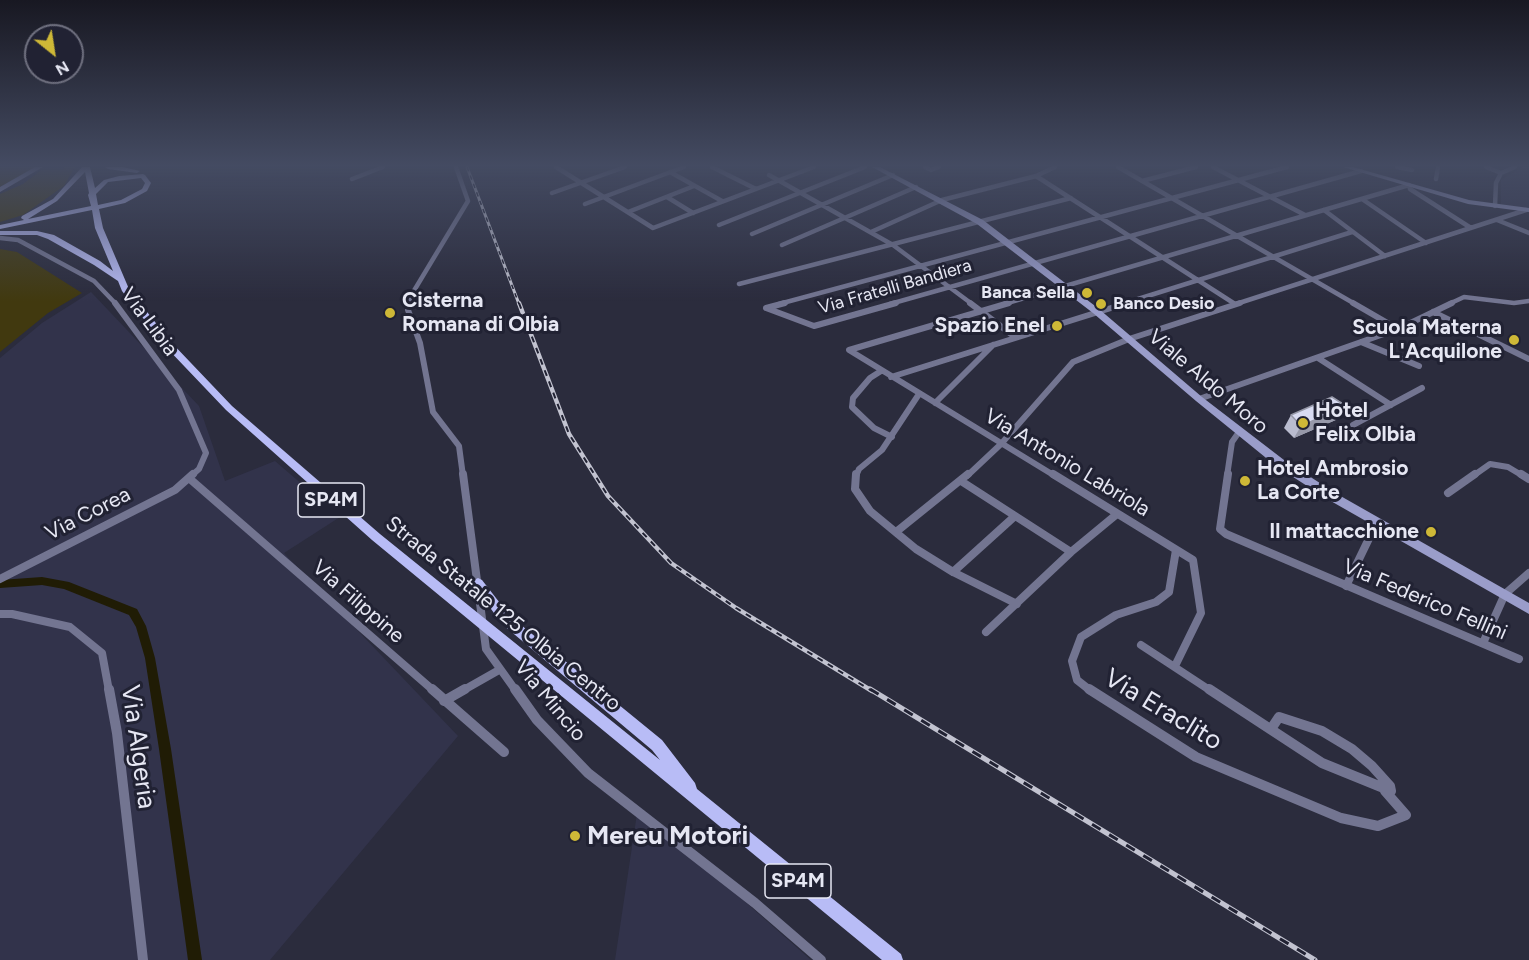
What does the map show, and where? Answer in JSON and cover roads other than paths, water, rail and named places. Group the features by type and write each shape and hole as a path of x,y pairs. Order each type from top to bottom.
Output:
{"main road":[{"path":"0,231 37,212"},
{"path":"0,231 81,212"},
{"path":"0,231 94,212"},
{"name":"Strada Statale 125 Olbia Centro","path":"95,212 102,238 118,279 149,323 229,408 311,483 895,960"},
{"name":"Viale Aldo Moro","path":"962,212 980,222 1065,286 1239,432 1280,463 1377,522 1529,609"},
{"path":"0,231 37,233 61,242 118,279"},
{"path":"478,583 506,620 657,745 701,802"}],"street":[{"name":"Via Mincio","path":"461,212 412,294 408,310 420,343 433,411 459,446 486,649 537,720 588,773 755,903 821,960"},
{"path":"628,212 653,228 696,212"},
{"path":"719,225 752,212"},
{"path":"752,234 806,212"},
{"path":"834,212 871,232 922,265 1015,337"},
{"path":"782,245 859,212"},
{"path":"871,232 916,212"},
{"path":"739,284 1019,212"},
{"path":"1092,212 1235,304"},
{"path":"922,265 1119,212"},
{"path":"1194,212 1398,329"},
{"name":"Via Fratelli Bandiera","path":"922,265 766,308 814,326 1217,212"},
{"path":"1298,212 1305,215"},
{"path":"981,310 1317,212"},
{"path":"1326,212 1385,256"},
{"path":"1381,212 1426,243"},
{"path":"1446,212 1471,228"},
{"path":"896,532 961,481 1001,444 1072,362 1129,339 1522,212"},
{"path":"1497,220 1529,233"},
{"name":"Via Libia","path":"0,231 94,281 137,330 179,390 196,425 206,453 199,469 190,479"},
{"path":"891,377 966,351 1352,231"},
{"path":"1199,399 1398,329 1469,296 1514,303 1529,301"},
{"name":"Via Antonio Labriola","path":"981,310 849,350 1193,560 1199,586 1201,613 1175,666"},
{"path":"1433,312 1529,359"},
{"path":"1361,342 1419,366"},
{"path":"935,403 994,344"},
{"path":"966,351 979,360"},
{"path":"1318,358 1391,405"},
{"path":"881,371 870,378 853,398 852,407 874,428 892,437"},
{"path":"1353,425 1422,388"},
{"path":"919,394 882,450 859,469 854,479 860,500 916,549 953,572 1017,604"},
{"name":"Via Federico Fellini","path":"1239,432 1232,442 1220,529 1226,534 1519,659"},
{"path":"1448,493 1490,464 1508,467 1529,479"},
{"name":"Via Corea","path":"4,577 175,490 190,479"},
{"name":"Via Filippine","path":"190,479 504,752"},
{"path":"961,481 1071,552"},
{"path":"986,632 1071,552 1117,514"},
{"path":"953,572 1015,516"},
{"path":"1346,586 1377,522"},
{"name":"Via Eraclito","path":"1176,550 1169,592 1156,603 1116,615 1081,637 1072,661 1077,680 1101,699 1196,757 1341,818 1378,826 1406,815 1385,791"},
{"path":"1483,643 1505,594 1529,573"},
{"name":"Via Algeria","path":"0,614 12,614 70,627 102,653 117,733 143,960"},
{"path":"1141,645 1322,762 1385,791 1391,791 1390,786 1372,766 1352,749 1322,731 1280,717 1271,729"},
{"path":"444,701 499,670"}],"waterway":[{"path":"0,584 42,581 65,585 133,612 141,626 150,658 165,749 195,960"}],"railway":[{"path":"484,212 519,304"},
{"path":"519,303 569,434 608,496 671,563 736,608 872,691"},
{"path":"870,689 1315,960"}],"place":[{"name":"Banca Sella","path":"1087,293"},
{"name":"Banco Desio","path":"1101,304"},
{"name":"Cisterna Romana di Olbia","path":"390,313"},
{"name":"Spazio Enel","path":"1057,326"},
{"name":"Scuola Materna L'Acquilone","path":"1514,340"},
{"name":"Hotel Felix Olbia","path":"1303,423"},
{"name":"Hotel Ambrosio La Corte","path":"1245,481"},
{"name":"Il mattacchione","path":"1431,532"},
{"name":"Mereu Motori","path":"575,836"}]}
